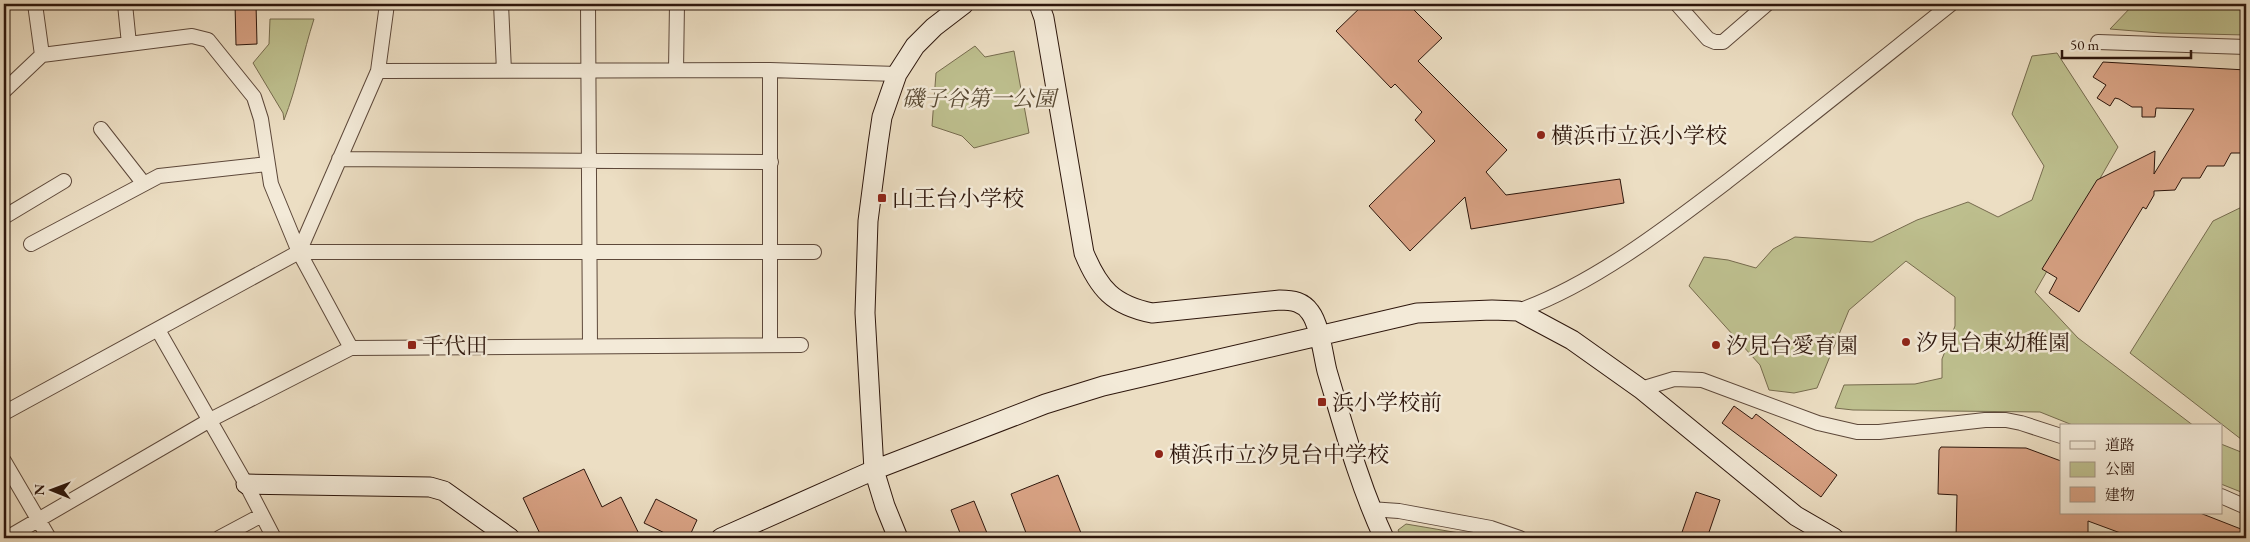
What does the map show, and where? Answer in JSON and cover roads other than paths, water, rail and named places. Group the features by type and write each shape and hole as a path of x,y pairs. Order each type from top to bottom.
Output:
{"street":[{"path":"35,4 42,55"},
{"path":"125,4 129,44"},
{"path":"298,252 378,71 387,4"},
{"path":"501,4 504,71"},
{"path":"588,4 590,346"},
{"path":"676,70 677,4"},
{"path":"898,538 885,506 874,470 865,322 865,271 868,221 882,118 897,74 915,46 934,27 964,4"},
{"path":"1039,4 1044,18 1084,253 1093,274 1104,290 1117,301 1135,310 1152,314 1280,300 1293,300 1304,305 1312,314 1358,478 1384,538"},
{"path":"1677,4 1708,39 1715,42 1723,42 1767,4"},
{"path":"721,538 874,470 1045,404 1095,389 1417,313 1492,310 1518,311 1558,295 1664,229 1779,141 1950,4"},
{"path":"4,91 42,55 192,36 208,40 254,97 261,118 271,184 298,252 351,348"},
{"path":"2098,42 2246,47"},
{"path":"378,71 770,70 897,74"},
{"path":"770,70 770,345"},
{"path":"101,129 144,184"},
{"path":"339,160 771,162"},
{"path":"31,244 159,176 267,164"},
{"path":"4,217 64,181"},
{"path":"4,413 298,252 814,252"},
{"path":"1518,311 1572,340 1641,389 1796,516 1834,538"},
{"path":"158,330 246,484 274,538"},
{"path":"7,538 210,420 351,348 801,345"},
{"path":"1641,389 1674,379 1702,380 1818,423 1857,432 1879,432 1985,420 2006,420 2060,436"},
{"path":"4,461 49,538"},
{"path":"246,484 430,487 444,491 510,538"},
{"path":"2222,496 2246,507"},
{"path":"1370,509 1399,511 1491,528 1520,538"},
{"path":"219,538 262,515"}],"place":[{"name":"横浜市立浜小学校","path":"1541,135"},
{"name":"山王台小学校","path":"882,198"},
{"name":"汐見台東幼稚園","path":"1906,342"},
{"name":"千代田","path":"412,345"},
{"name":"汐見台愛育園","path":"1716,345"},
{"name":"浜小学校前","path":"1322,402"},
{"name":"横浜市立汐見台中学校","path":"1159,454"}],"park label":[{"name":"磯子谷第一公園","path":"979,98"}]}
